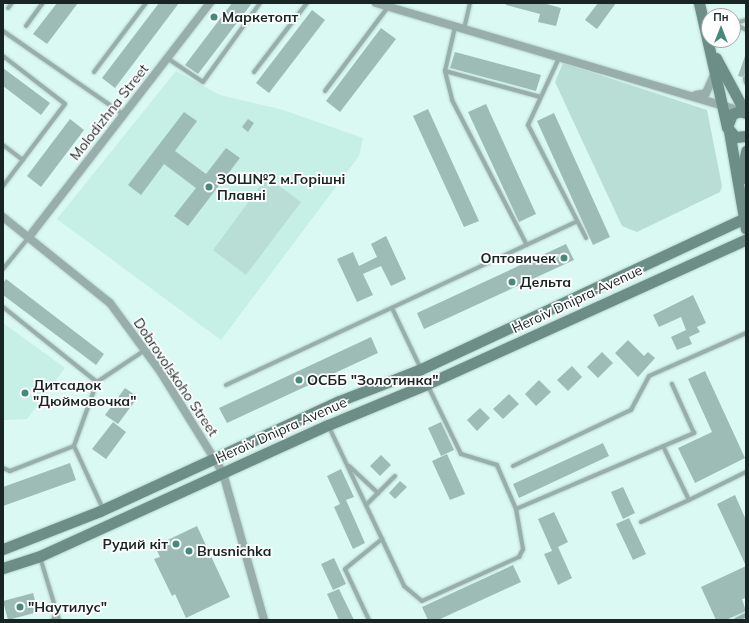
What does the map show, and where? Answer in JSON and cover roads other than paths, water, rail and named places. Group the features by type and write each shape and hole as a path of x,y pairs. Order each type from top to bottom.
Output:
{"street":[{"name":"Molodizhna Street","path":"29,237 210,3"},
{"path":"376,3 559,58 723,105 744,109"},
{"path":"710,48 728,127 740,203 745,224"},
{"path":"714,48 729,84 744,109"},
{"path":"693,96 706,93 715,73"},
{"path":"704,99 715,105 735,137 745,137"},
{"path":"728,127 729,118 744,109"},
{"path":"740,203 741,173 746,152"},
{"path":"740,203 746,170"},
{"name":"Dobrovolskoho Street","path":"3,217 110,303 145,350 223,473 264,620"},
{"name":"Heroiv Dnipra Avenue","path":"3,550 104,510 339,401 421,369 745,224"},
{"name":"Heroiv Dnipra Avenue","path":"3,568 40,556 328,424 427,384 746,239"}],"lane":[{"path":"8,8 12,3"},
{"path":"26,26 43,3"},
{"path":"94,72 146,3"},
{"path":"167,58 203,82 260,3"},
{"path":"254,72 307,3"},
{"path":"464,29 470,3"},
{"path":"325,91 389,7"},
{"path":"455,27 445,71 452,100 526,245"},
{"path":"3,31 123,114"},
{"path":"3,56 65,104 3,186"},
{"path":"559,58 528,125 586,238"},
{"path":"445,71 541,98"},
{"path":"3,145 23,160"},
{"path":"226,385 577,221"},
{"path":"3,269 29,237"},
{"path":"3,307 97,382"},
{"path":"392,308 421,369"},
{"path":"513,466 631,410 648,376 746,333"},
{"path":"104,510 74,446 97,382 145,350"},
{"path":"328,424 404,586 422,601 519,556 523,545 516,509 497,465 461,454 427,384"},
{"path":"516,509 694,433 672,384"},
{"path":"3,468 10,470 74,446"},
{"path":"663,446 689,500"},
{"path":"347,465 378,493"},
{"path":"641,522 746,472"},
{"path":"366,505 395,476"},
{"path":"369,620 345,569 382,539"},
{"path":"40,556 59,620"},
{"path":"53,620 56,612"},
{"path":"736,620 746,615"}],"place":[{"name":"Маркетопт","path":"214,17"},
{"name":"ЗОШ№2 м.Горішні Плавні","path":"209,187"},
{"name":"Оптовичек","path":"564,258"},
{"name":"Дельта","path":"512,282"},
{"name":"ОСББ \"Золотинка\"","path":"299,380"},
{"name":"Дитсадок \"Дюймовочка\"","path":"25,393"},
{"name":"Рудий кіт","path":"176,544"},
{"name":"Brusnichka","path":"189,551"},
{"name":"\"Наутилус\"","path":"20,607"}]}
